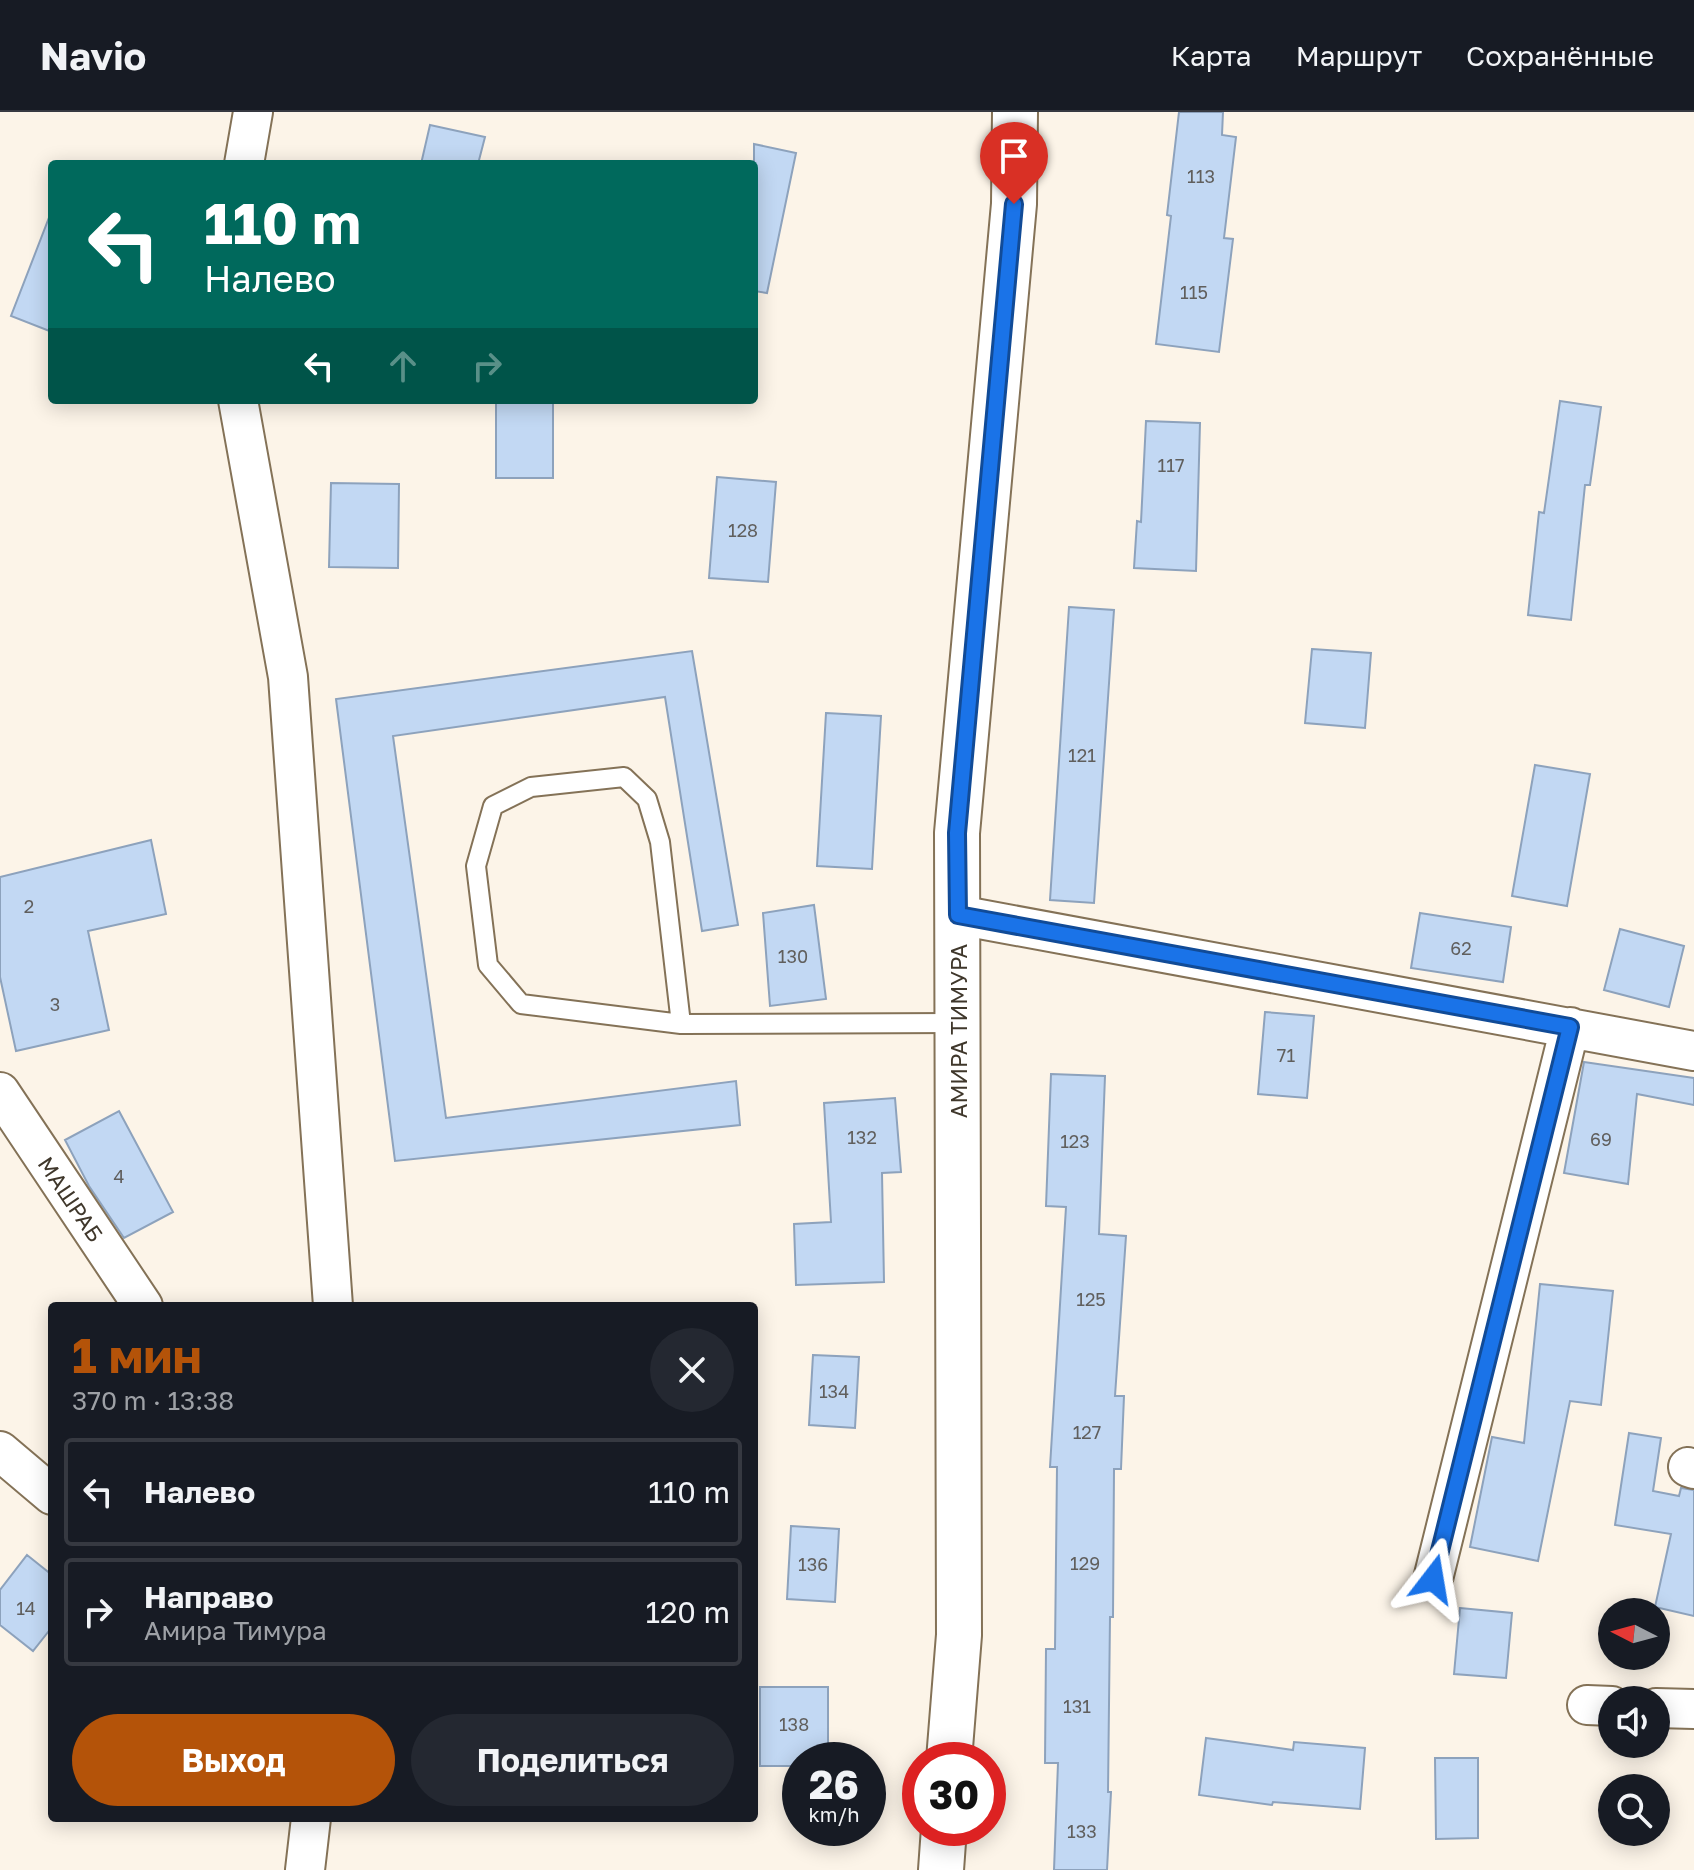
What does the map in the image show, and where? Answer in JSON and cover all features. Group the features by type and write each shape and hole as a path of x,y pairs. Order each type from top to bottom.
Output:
{"street":[{"path":"245,160 253,112"},
{"name":"АМИРА ТИМУРА","path":"950,1742 959,1635 957,833 1014,204 1015,112"},
{"path":"239,404 288,677 333,1302"},
{"path":"958,915 1694,1051"},
{"path":"1433,1579 1570,1027"},
{"name":"МАШРАБ","path":"0,1092 140,1302"},
{"path":"0,1451 48,1492"},
{"path":"1670,1708 1694,1709"},
{"path":"305,1870 311,1822"},
{"path":"941,1870 943,1846"}],"lane":[{"path":"681,1024 660,842 647,799 624,777 531,787 493,806 476,866 488,965 521,1004 681,1024 957,1023"}],"building":[{"path":"1179,112 1223,112 1222,135 1236,137 1224,238 1233,239 1219,352 1156,344"},
{"path":"430,125 485,137 479,160 422,160"},
{"path":"754,144 796,153 767,293 758,292 758,160 754,160"},
{"path":"48,220 48,330 11,316"},
{"path":"1560,401 1601,407 1590,485 1585,485 1571,620 1528,615 1539,512 1544,513"},
{"path":"496,404 553,404 553,478 496,478"},
{"path":"1146,421 1200,423 1196,571 1134,568 1137,521 1141,522"},
{"path":"717,477 776,482 768,582 709,578"},
{"path":"331,483 399,484 398,568 329,567"},
{"path":"1069,607 1114,610 1094,903 1050,900"},
{"path":"1312,649 1371,653 1365,728 1305,723"},
{"path":"692,651 738,925 702,931 665,697 393,736 446,1118 736,1081 740,1125 395,1161 336,699"},
{"path":"826,713 881,716 872,869 817,866"},
{"path":"1535,765 1590,774 1567,906 1512,896"},
{"path":"151,840 166,914 88,931 109,1030 16,1051 0,977 0,877"},
{"path":"814,905 826,999 770,1006 763,913"},
{"path":"1420,913 1511,927 1503,982 1411,968"},
{"path":"1620,929 1684,946 1669,1007 1604,990"},
{"path":"1265,1012 1314,1016 1307,1098 1258,1094"},
{"path":"1584,1062 1694,1078 1694,1105 1637,1094 1628,1184 1564,1173"},
{"path":"1051,1074 1105,1076 1099,1234 1126,1236 1115,1396 1124,1396 1121,1469 1114,1469 1108,1792 1111,1792 1107,1870 1054,1870 1058,1763 1045,1763 1046,1649 1055,1649 1057,1467 1050,1467 1066,1207 1046,1206"},
{"path":"895,1098 901,1172 882,1173 884,1282 796,1285 794,1224 831,1222 824,1103"},
{"path":"119,1111 173,1212 124,1238 89,1186 65,1140"},
{"path":"1540,1284 1613,1291 1601,1405 1570,1401 1538,1561 1470,1547 1492,1437 1524,1443"},
{"path":"813,1355 859,1357 855,1428 809,1425"},
{"path":"1629,1433 1661,1438 1653,1491 1679,1496 1681,1488 1694,1490 1694,1616 1670,1610 1670,1598 1657,1598 1671,1534 1615,1525"},
{"path":"791,1526 839,1529 835,1602 787,1599"},
{"path":"27,1555 48,1572 48,1632 33,1651 0,1625 0,1590"},
{"path":"1460,1608 1512,1613 1506,1678 1454,1674"},
{"path":"760,1687 828,1687 828,1742 782,1742 782,1766 760,1766"},
{"path":"1206,1738 1293,1750 1294,1742 1365,1748 1360,1809 1273,1802 1272,1805 1199,1795"},
{"path":"1435,1758 1478,1758 1478,1838 1436,1839"}],"route":[{"path":"1014,204 957,833 958,915 1570,1027 1433,1579"}]}
